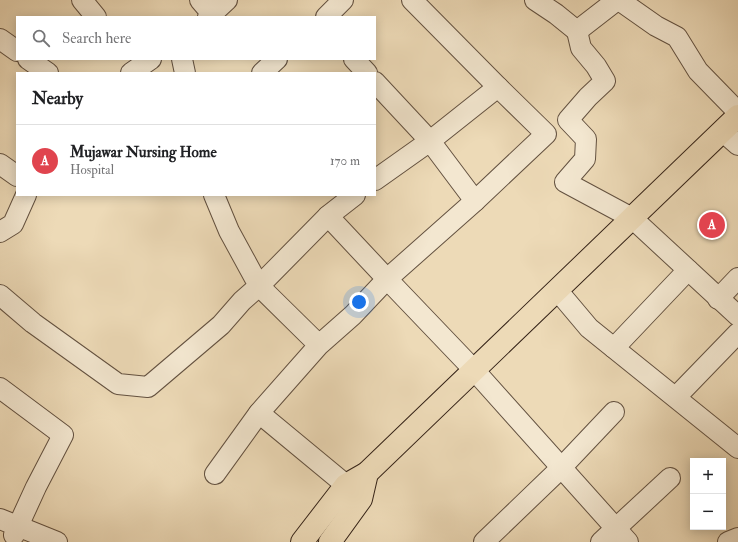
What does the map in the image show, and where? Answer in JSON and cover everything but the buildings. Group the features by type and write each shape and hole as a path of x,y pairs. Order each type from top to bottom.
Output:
{"main road":[{"path":"302,542 346,485 367,473 632,218 730,138 738,116"},
{"path":"330,542 361,499 367,473"}],"street":[{"path":"82,0 95,16"},
{"path":"207,10 227,0"},
{"path":"327,16 343,0"},
{"path":"412,0 546,134"},
{"path":"215,474 259,413 319,345 354,314 387,279 475,201 546,134 568,120 588,97 605,81 596,66 581,48 577,31 556,14 535,0"},
{"path":"577,31 618,0 656,26 677,37 698,71 738,112"},
{"path":"0,39 16,50"},
{"path":"29,60 47,72"},
{"path":"182,60 185,72"},
{"path":"263,72 276,60"},
{"path":"355,60 366,72"},
{"path":"376,83 430,141 475,201"},
{"path":"376,179 430,141 498,87"},
{"path":"568,120 586,139 585,159 565,182 632,218 738,316"},
{"path":"0,164 16,175"},
{"path":"0,232 13,224 26,196"},
{"path":"214,196 229,231 259,286 319,345"},
{"path":"0,296 33,323 118,384 148,387 220,325 242,301 259,286 328,216 354,196"},
{"path":"328,216 474,370 622,535"},
{"path":"614,348 688,270"},
{"path":"718,299 738,278"},
{"path":"557,290 588,328 738,448"},
{"path":"676,397 738,333"},
{"path":"0,388 63,435 13,530 56,542"},
{"path":"484,542 561,468 614,412"},
{"path":"259,413 346,485"},
{"path":"602,542 622,535 670,478"},
{"path":"728,542 738,538"}],"place":[{"name":"Mujawar Nursing Home","path":"712,225"}]}
